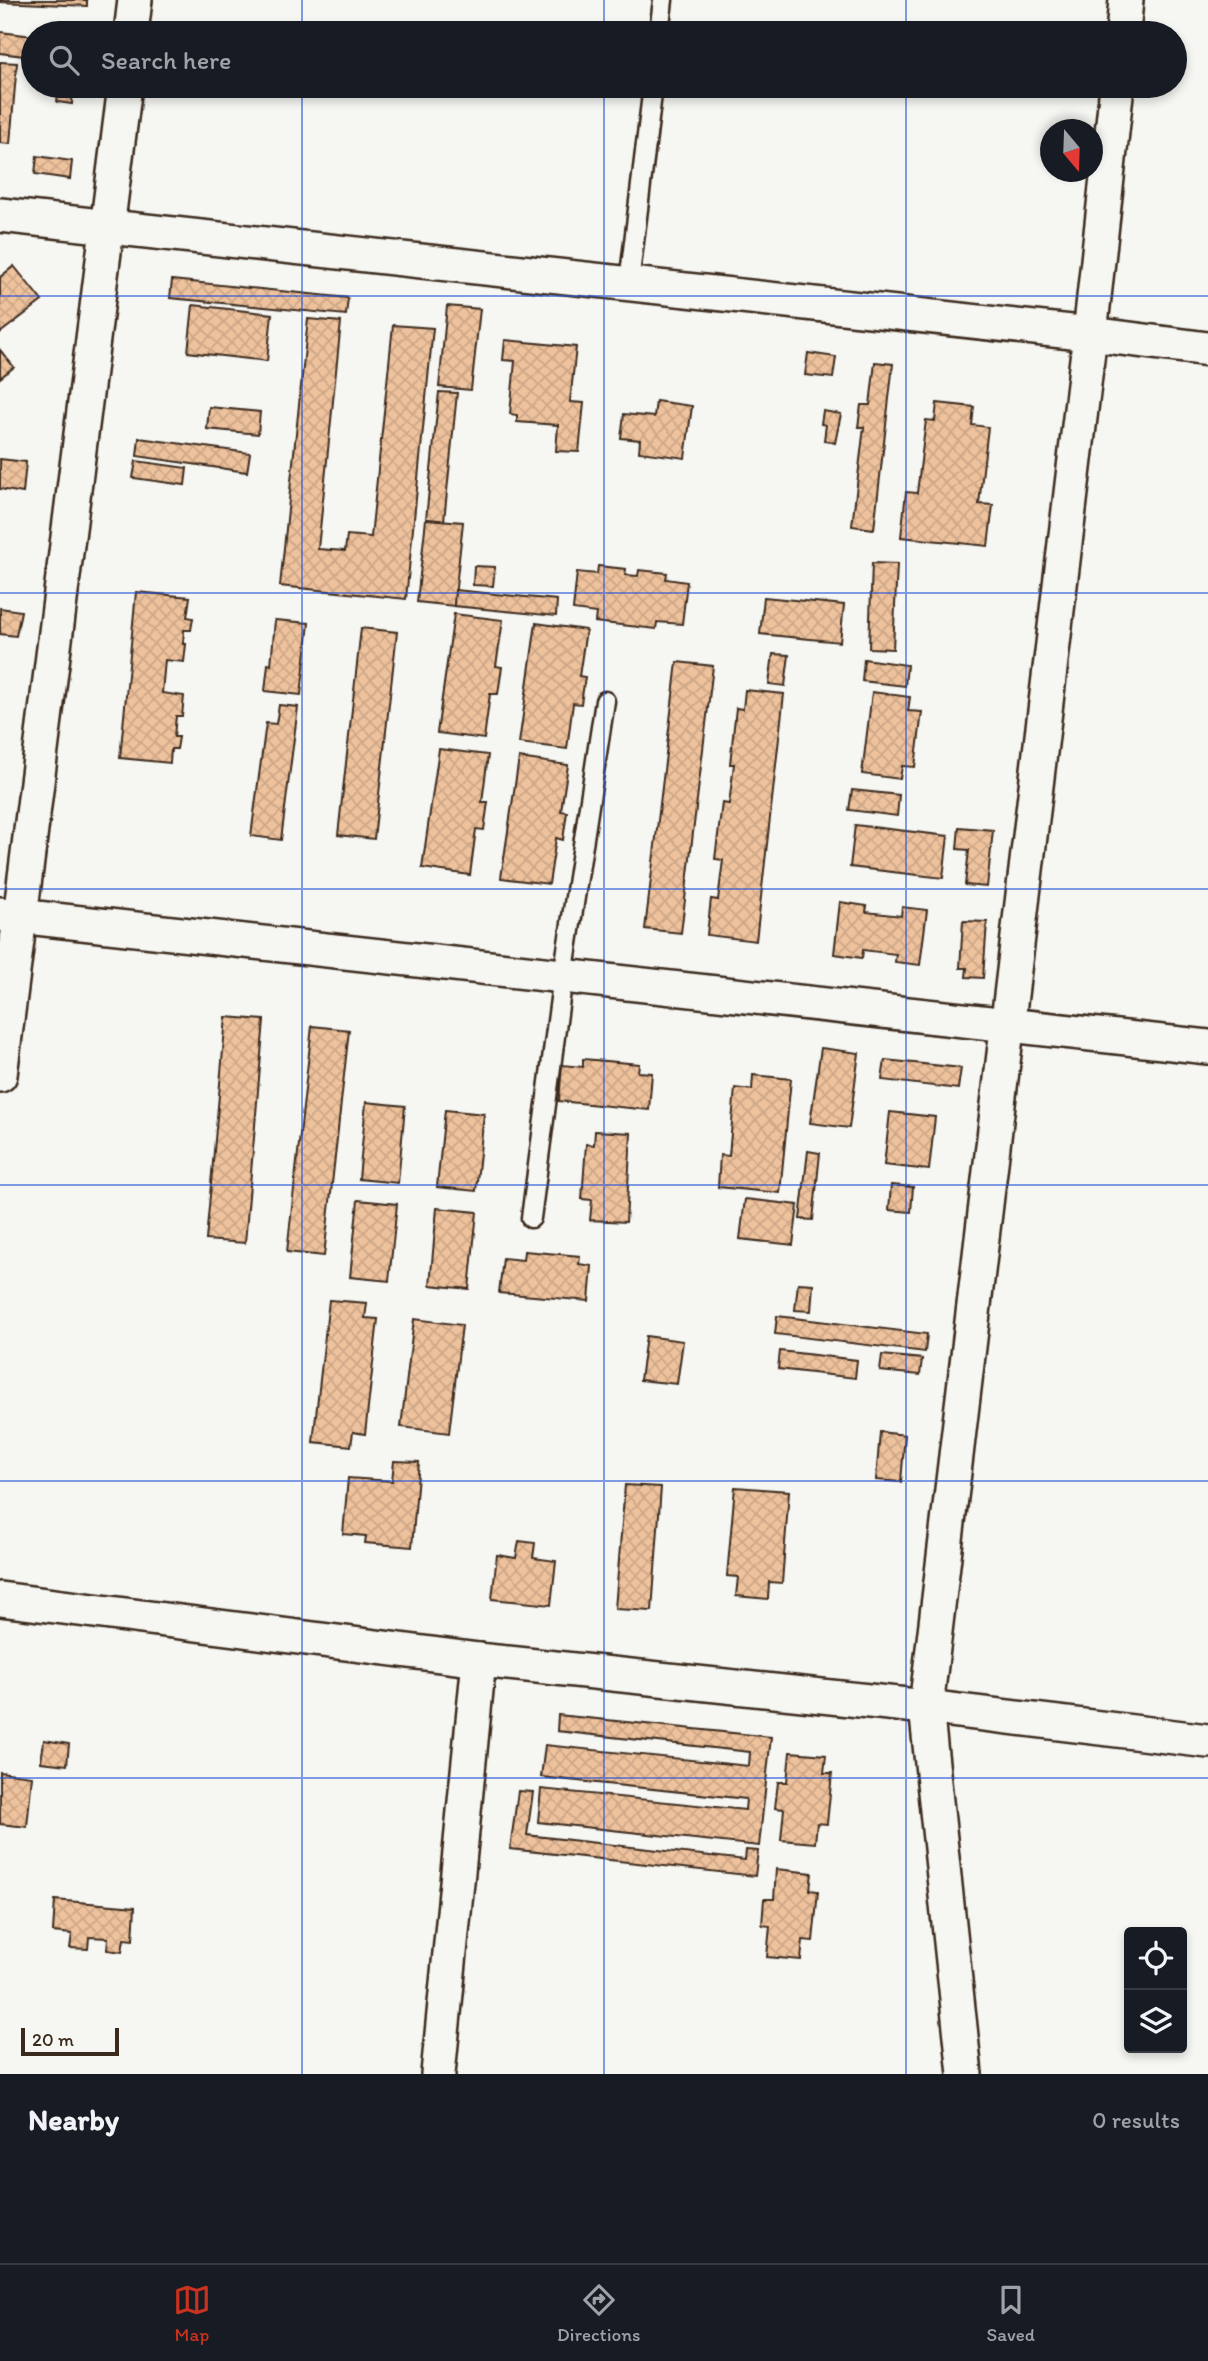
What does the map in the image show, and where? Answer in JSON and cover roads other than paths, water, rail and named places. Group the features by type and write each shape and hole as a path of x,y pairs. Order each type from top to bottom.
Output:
{"street":[{"path":"132,21 135,0"},
{"path":"1124,21 1126,0"},
{"path":"0,1075 9,916 108,226 124,98"},
{"path":"965,2074 926,1707 1009,1025 1116,98"},
{"path":"0,215 1208,349"},
{"path":"9,916 1208,1047"},
{"path":"0,1599 479,1660 926,1707 1208,1741"},
{"path":"438,2074 479,1660"}],"lane":[{"path":"660,21 663,0"},
{"path":"629,283 652,98"},
{"path":"531,1218 563,976 605,701"}]}
